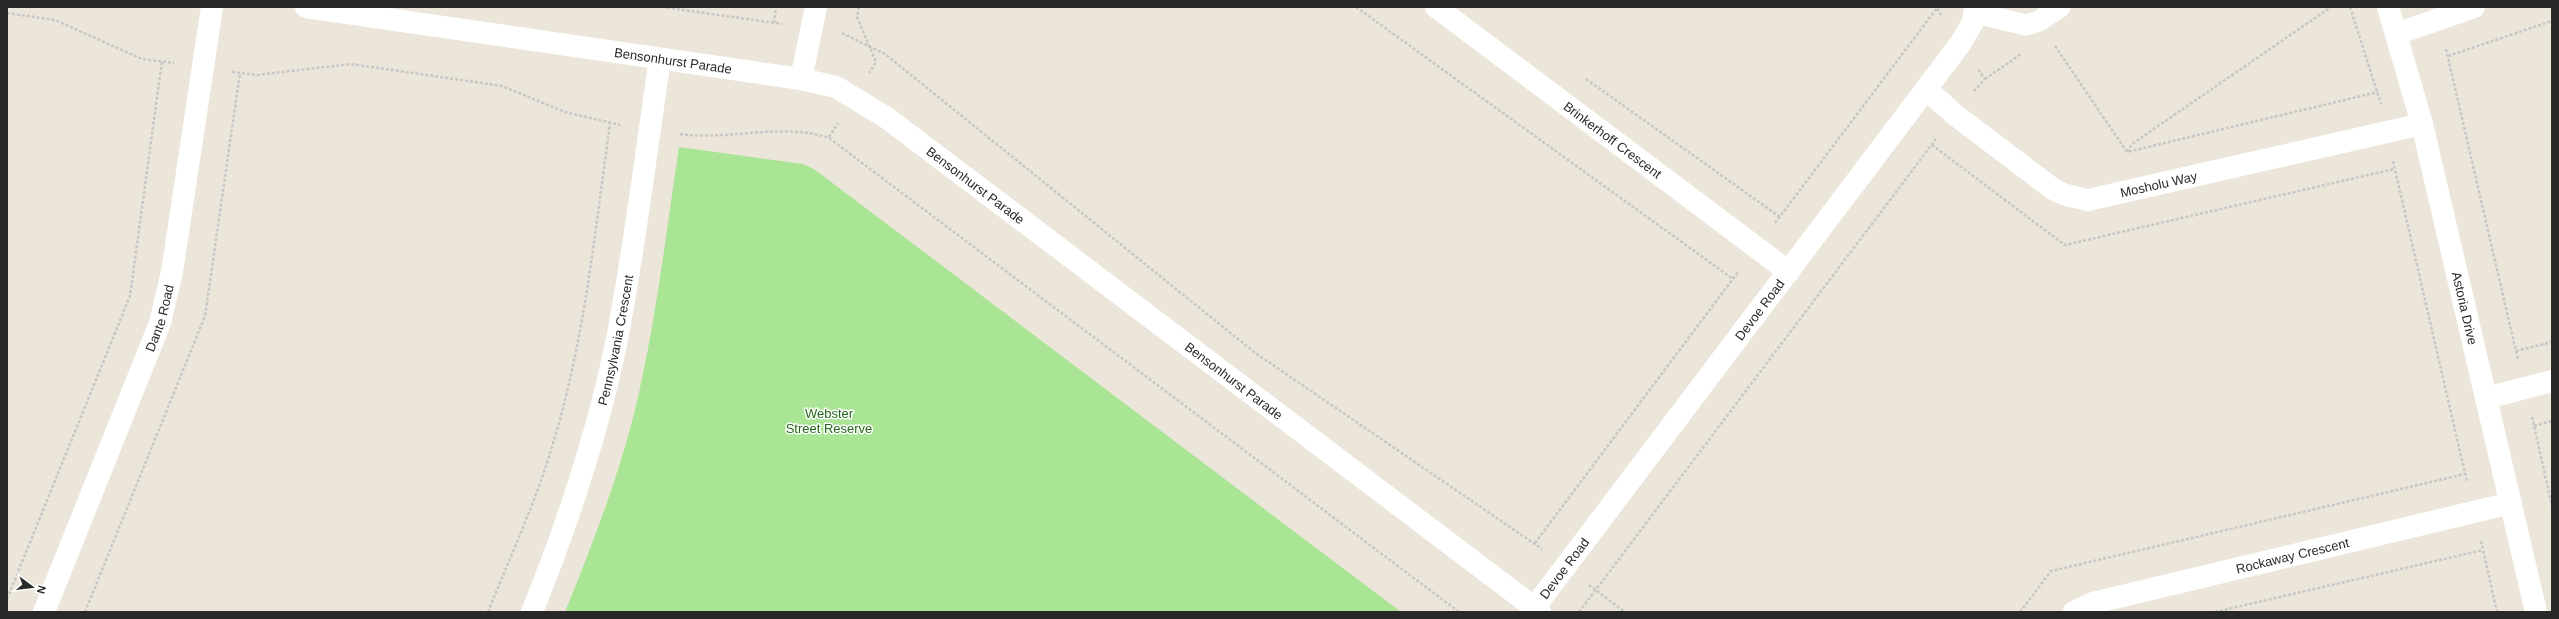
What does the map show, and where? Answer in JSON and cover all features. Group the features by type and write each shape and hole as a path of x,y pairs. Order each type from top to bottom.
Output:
{"street":[{"name":"Dante Road","path":"44,612 160,324 172,272 212,7"},
{"name":"Bensonhurst Parade","path":"306,7 369,11 660,59 801,79 836,88 887,118 1537,610"},
{"path":"801,79 816,7"},
{"name":"Brinkerhoff Crescent","path":"1436,7 1789,272"},
{"name":"Astoria Drive","path":"2388,7 2422,124 2536,612"},
{"path":"2396,34 2474,7"},
{"name":"Devoe Road","path":"1537,610 1565,567 1960,44 1973,22 1975,10"},
{"name":"Pennsylvania Crescent","path":"532,612 566,528 593,438 617,339 660,59"},
{"name":"Mosholu Way","path":"1926,89 1954,114 2053,189 2066,195 2088,200 2422,124"},
{"path":"2486,398 2552,381"},
{"name":"Rockaway Crescent","path":"2074,612 2093,603 2511,503"}],"lane":[{"path":"1975,10 2026,25 2039,21 2060,7"}],"path":[{"path":"662,7 845,34 885,54 1254,352 1534,543 1625,612"},
{"path":"774,23 776,7"},
{"path":"1356,7 1733,279"},
{"path":"2127,152 2132,144 2331,7"},
{"path":"2350,7 2378,92 2497,612"},
{"path":"7,13 55,20 142,59"},
{"path":"2436,20 2448,56 2552,506"},
{"path":"2448,56 2552,20"},
{"path":"2053,42 2127,152"},
{"path":"7,600 130,296 162,61"},
{"path":"257,75 351,64 502,86 566,112 610,124 583,313 571,373 554,440 531,506 488,612"},
{"path":"1581,75 1780,217"},
{"path":"2127,152 2378,92"},
{"path":"705,137 795,130 810,131 829,138 1459,612"},
{"path":"2516,351 2552,342"},
{"path":"2534,426 2552,421"},
{"path":"2020,612 2051,571 2465,474"},
{"path":"2216,612 2483,550"}],"green space":[{"name":"Webster Street Reserve","path":"679,147 803,164 814,169 1401,612 565,612 608,499 627,441 647,354 662,265"}]}
